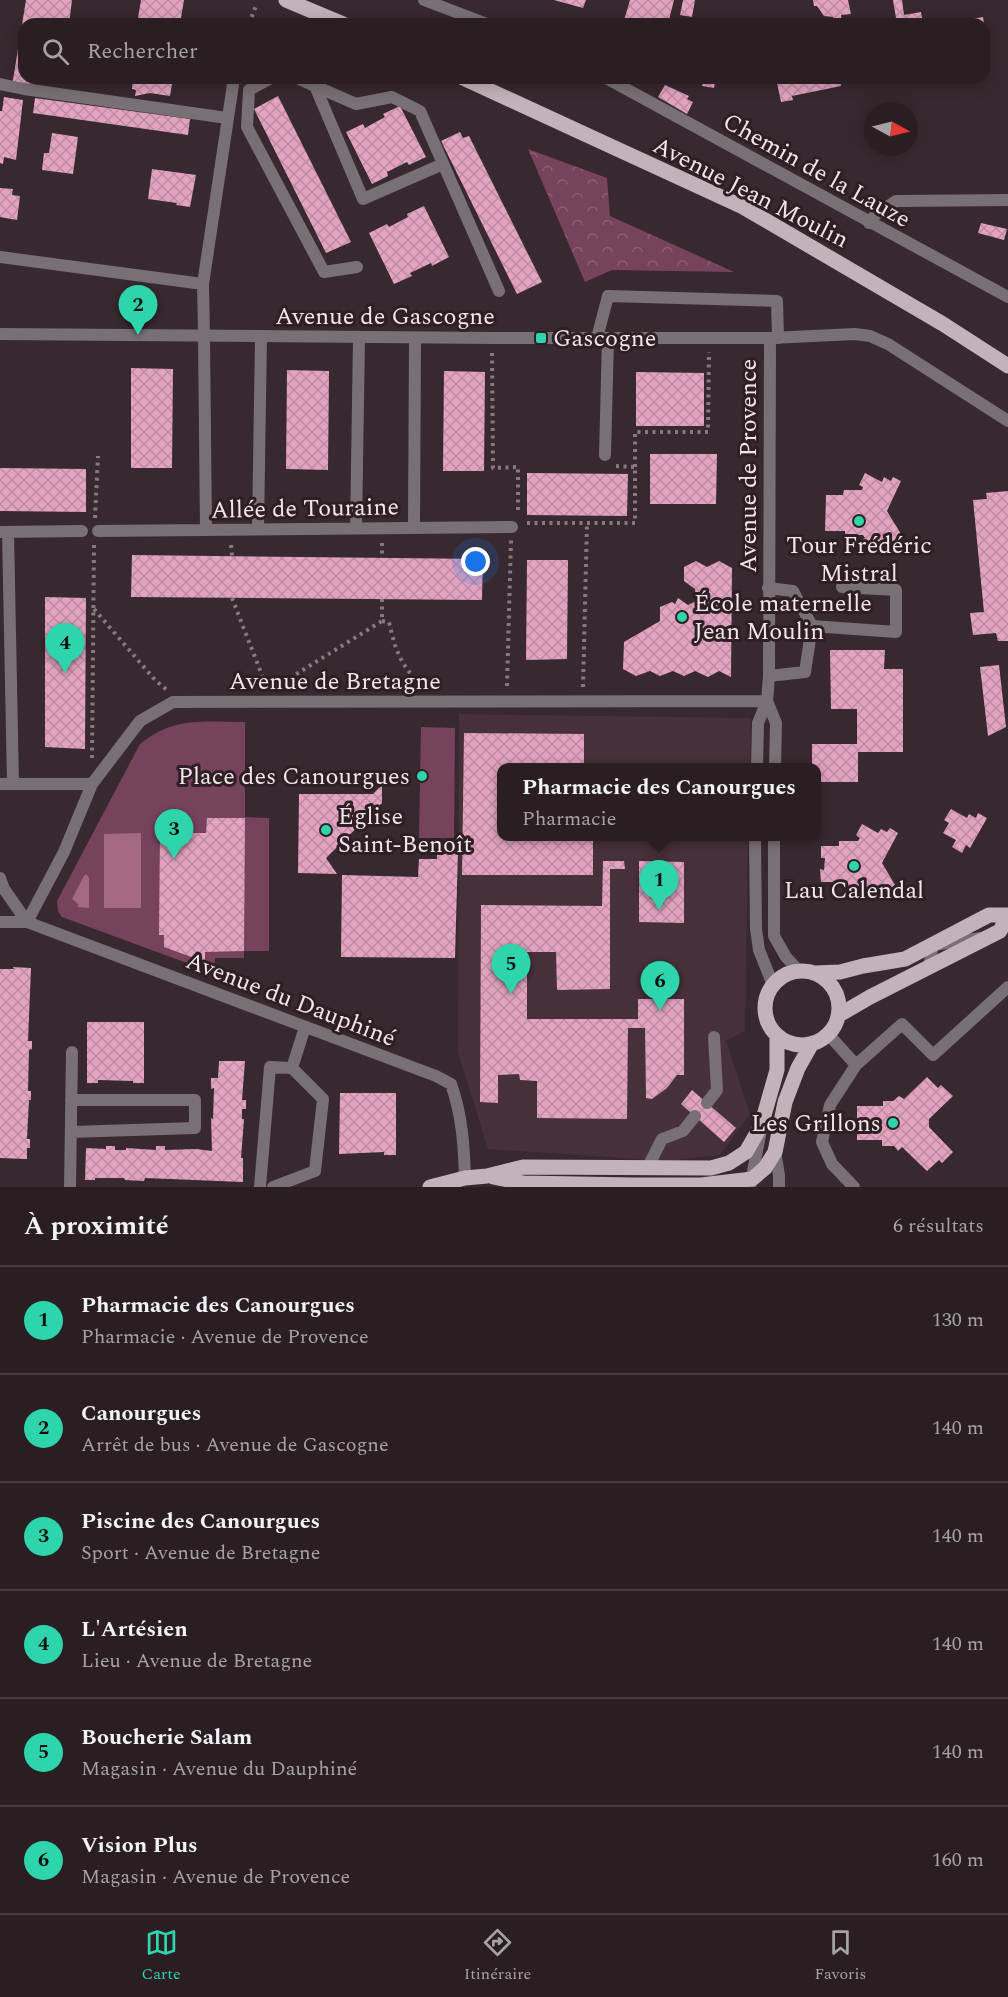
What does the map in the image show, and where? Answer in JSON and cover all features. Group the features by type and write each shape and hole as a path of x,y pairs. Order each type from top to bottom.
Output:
{"main road":[{"path":"286,0 329,18"},
{"name":"Avenue Jean Moulin","path":"477,84 743,207 933,318 1008,366"},
{"path":"811,1045 793,1044 777,1036 770,1027 766,1016 767,994 781,978 799,971 840,972 905,959 989,915 1008,915 1000,931 839,1015"},
{"path":"487,1176 524,1183 701,1185 751,1183 765,1168 775,1152 785,1102 798,1068 811,1045 829,1035 836,1026 839,1002 835,990 827,980 816,973"},
{"path":"430,1187 523,1167 711,1167 729,1163 746,1152 761,1126 777,1070 777,1036"}],"street":[{"path":"424,0 471,18"},
{"path":"0,84 227,118"},
{"path":"206,530 203,284 233,84"},
{"path":"260,84 249,90 247,127 324,272 357,267"},
{"path":"310,84 356,104 392,97 420,111 499,291"},
{"name":"Chemin de la Lauze","path":"617,84 1008,297"},
{"path":"315,86 363,199 443,164"},
{"path":"869,223 875,215 896,201 1008,200"},
{"path":"0,257 203,284"},
{"name":"Avenue de Provence","path":"602,338 608,296 777,301 774,338 768,588 769,676 767,701 758,723 757,763"},
{"name":"Avenue de Gascogne","path":"0,334 359,338 774,338 855,334 870,336 888,344 1008,421"},
{"path":"258,529 261,336"},
{"path":"356,528 359,338"},
{"path":"414,338 414,527"},
{"path":"602,338 605,455"},
{"name":"Allée de Touraine","path":"96,531 512,527"},
{"path":"13,784 4,532 82,531"},
{"path":"812,626 896,632 897,590 842,587"},
{"path":"768,588 794,591 812,626 805,672 769,676"},
{"name":"Avenue de Provence","path":"767,701 776,723 775,763"},
{"name":"Avenue de Bretagne","path":"27,922 64,852 92,784 140,721 173,702 767,701"},
{"path":"0,784 92,784"},
{"path":"755,841 756,929 759,950 773,985"},
{"path":"774,841 774,936 786,957 799,971"},
{"path":"0,878 4,889 27,922"},
{"path":"0,922 27,922"},
{"name":"Avenue du Dauphiné","path":"27,922 436,1076 451,1084 458,1105 464,1144 465,1178"},
{"path":"929,967 933,945 988,937"},
{"path":"855,1187 832,1164 822,1142 830,1105 856,1065 902,1024 933,1055 1008,987"},
{"path":"292,1068 305,1028"},
{"path":"829,1035 856,1065"},
{"path":"707,1103 717,1090 714,1037"},
{"path":"70,1187 72,1052"},
{"path":"260,1187 270,1067 292,1068 323,1099 315,1171 273,1187"},
{"path":"70,1132 195,1128 195,1100 71,1100"},
{"path":"648,1167 662,1139 683,1131 695,1116"},
{"path":"751,1183 761,1126"},
{"path":"775,1152 779,1187"}],"path":[{"path":"251,18 257,3"},
{"path":"492,338 493,468 518,467 518,518 512,527 507,702"},
{"path":"530,523 634,523 635,432 708,432 709,338"},
{"path":"605,455 609,465 635,467"},
{"path":"92,784 98,456"},
{"path":"583,701 587,523"},
{"path":"232,598 268,691 382,621 388,622 397,655 410,674 439,702"},
{"path":"382,599 382,621"},
{"path":"94,608 155,680 183,702"}],"shaded area":[{"path":"459,714 751,718 750,763 497,763 497,841 748,841 745,1031 726,1041 750,1114 720,1155 666,1161 488,1149 458,1052"},
{"path":"141,833 141,908 104,908 104,834"},
{"path":"86,874 89,878 89,908 78,907 72,899"}],"green space":[{"path":"528,149 607,178 610,216 734,272 612,270 585,282"},
{"path":"190,722 245,722 245,817 269,818 269,951 244,951 244,958 215,958 214,973 62,917 58,911 57,901 140,744 165,729"},
{"path":"421,727 455,728 454,838 419,838"}],"building":[{"path":"26,0 72,0 70,18 23,18"},
{"path":"141,0 184,0 181,18 138,18"},
{"path":"554,0 586,0 583,8"},
{"path":"630,0 674,0 670,18 625,18"},
{"path":"683,0 695,0 692,17 680,15"},
{"path":"813,0 848,0 851,14 833,18 824,16 817,6 814,6"},
{"path":"893,0 902,0 904,15 921,12 922,18 896,18"},
{"path":"18,49 18,84 28,84 12,86"},
{"path":"132,84 172,84 170,96 150,93 135,96 136,90 132,89"},
{"path":"702,84 715,84 714,88 702,86"},
{"path":"777,84 841,84 841,86 792,96 793,100 781,102"},
{"path":"665,85 689,96 687,99 693,102 687,114 658,97"},
{"path":"278,96 351,242 326,253 254,109"},
{"path":"4,97 23,100 16,160 4,157 3,164 0,163 0,111 2,111"},
{"path":"35,98 190,119 188,135 33,113"},
{"path":"400,106 426,157 409,165 407,162 387,172 388,176 372,184 346,132 363,124 365,128 385,117 383,114"},
{"path":"460,132 463,138 469,136 542,282 517,294 441,141"},
{"path":"52,133 78,137 73,174 42,170 44,153 49,153"},
{"path":"152,169 196,175 190,207 148,199"},
{"path":"0,188 13,189 12,195 20,196 17,220 0,217"},
{"path":"424,206 449,257 432,266 431,263 410,273 412,276 394,284 369,233 387,224 389,227 408,217 407,214"},
{"path":"981,223 1007,229 1004,240 978,233"},
{"path":"131,368 173,369 172,468 131,468"},
{"path":"287,370 329,371 328,470 286,469"},
{"path":"444,371 485,372 484,471 443,471"},
{"path":"636,372 704,373 704,426 636,426"},
{"path":"650,454 717,454 716,504 650,504"},
{"path":"0,468 86,469 86,512 0,511"},
{"path":"527,473 628,474 627,516 527,515"},
{"name":"Tour Frédéric Mistral","path":"865,473 882,482 884,477 891,481 893,477 901,481 887,511 904,539 896,544 893,541 887,545 884,541 869,551 861,540 865,538 863,535 845,535 845,531 825,531 826,495 843,495 844,490 862,490 863,487 859,485"},
{"path":"1008,491 1008,641 998,641 996,633 973,635 970,613 984,612 973,500 987,499 986,493"},
{"path":"132,555 483,559 482,600 131,597"},
{"path":"527,560 568,560 567,659 526,660"},
{"path":"696,561 707,567 719,561 732,568 731,677 719,671 708,677 695,671 684,676 673,671 660,676 650,671 636,676 623,669 624,642 660,621 660,607 672,602 675,604 678,598 688,605 696,601 695,589 684,581 684,567"},
{"path":"45,597 86,598 85,749 45,747"},
{"path":"830,650 885,650 884,669 903,669 903,752 858,752 858,782 821,782 821,763 812,763 812,744 857,744 857,709 831,709"},
{"path":"999,665 1006,727 988,736 980,667"},
{"path":"464,733 584,734 584,763 497,763 497,841 593,841 593,875 462,875"},
{"name":"Église Saint-Benoît","path":"382,785 382,803 326,858 337,874 298,873 299,794 373,794"},
{"path":"951,809 967,818 969,814 976,818 978,813 987,818 970,848 966,845 962,853 952,847 956,840 943,833 949,823 944,820"},
{"path":"207,818 245,818 244,951 205,952 205,962 164,947 164,935 159,935 160,833 206,833"},
{"name":"Lau Calendal","path":"862,824 878,833 881,829 887,832 890,828 898,833 882,863 898,890 891,895 890,892 882,896 879,892 863,901 857,891 859,886 839,886 839,882 821,882 820,869 824,870 825,858 821,858 821,846 839,846 839,841 858,841 860,838 856,835"},
{"path":"458,852 455,958 341,957 342,875 418,877 419,859 437,859 437,853"},
{"path":"603,861 624,861 625,869 610,869 610,989 557,990 556,952 527,952 527,1019 638,1019 638,999 684,999 684,1075 677,1075 667,1088 652,1099 646,1098 645,1028 628,1028 627,1119 537,1118 537,1081 520,1080 519,1074 498,1075 498,1103 480,1102 481,905 602,906"},
{"path":"639,861 684,862 684,923 639,922"},
{"path":"13,967 31,968 28,1041 32,1041 32,1049 29,1050 28,1091 31,1091 31,1100 29,1100 27,1139 30,1139 30,1148 27,1148 27,1159 0,1158 0,969 14,969"},
{"path":"87,1022 144,1022 144,1083 98,1080 98,1083 87,1083"},
{"path":"219,1061 245,1061 242,1100 246,1100 246,1109 242,1109 242,1119 244,1119 241,1158 243,1158 243,1182 145,1178 144,1181 125,1180 124,1178 85,1180 86,1148 106,1149 106,1146 115,1146 115,1150 126,1150 126,1148 156,1150 156,1146 165,1146 165,1150 212,1151 211,1118 213,1119 214,1088 211,1089 211,1078 218,1078"},
{"name":"Les Grillons","path":"927,1077 938,1088 941,1085 953,1096 929,1119 929,1127 953,1152 942,1163 939,1160 927,1171 902,1147 898,1151 894,1146 882,1146 882,1140 857,1140 857,1106 883,1106 883,1101 893,1101 899,1096 904,1099"},
{"path":"692,1090 736,1128 724,1142 681,1104"},
{"path":"340,1093 396,1093 396,1155 384,1155 384,1152 339,1154"}],"place":[{"name":"Canourgues","path":"138,335"},
{"name":"Gascogne","path":"541,338"},
{"name":"Tour Frédéric Mistral","path":"859,521"},
{"name":"École maternelle Jean Moulin","path":"682,617"},
{"name":"L'Artésien","path":"65,673"},
{"name":"Place des Canourgues","path":"422,776"},
{"name":"Église Saint-Benoît","path":"326,830"},
{"name":"Piscine des Canourgues","path":"174,859"},
{"name":"Lau Calendal","path":"854,866"},
{"name":"Pharmacie des Canourgues","path":"659,910"},
{"name":"Boucherie Salam","path":"511,994"},
{"name":"Vision Plus","path":"660,1011"},
{"name":"Les Grillons","path":"893,1123"}]}
